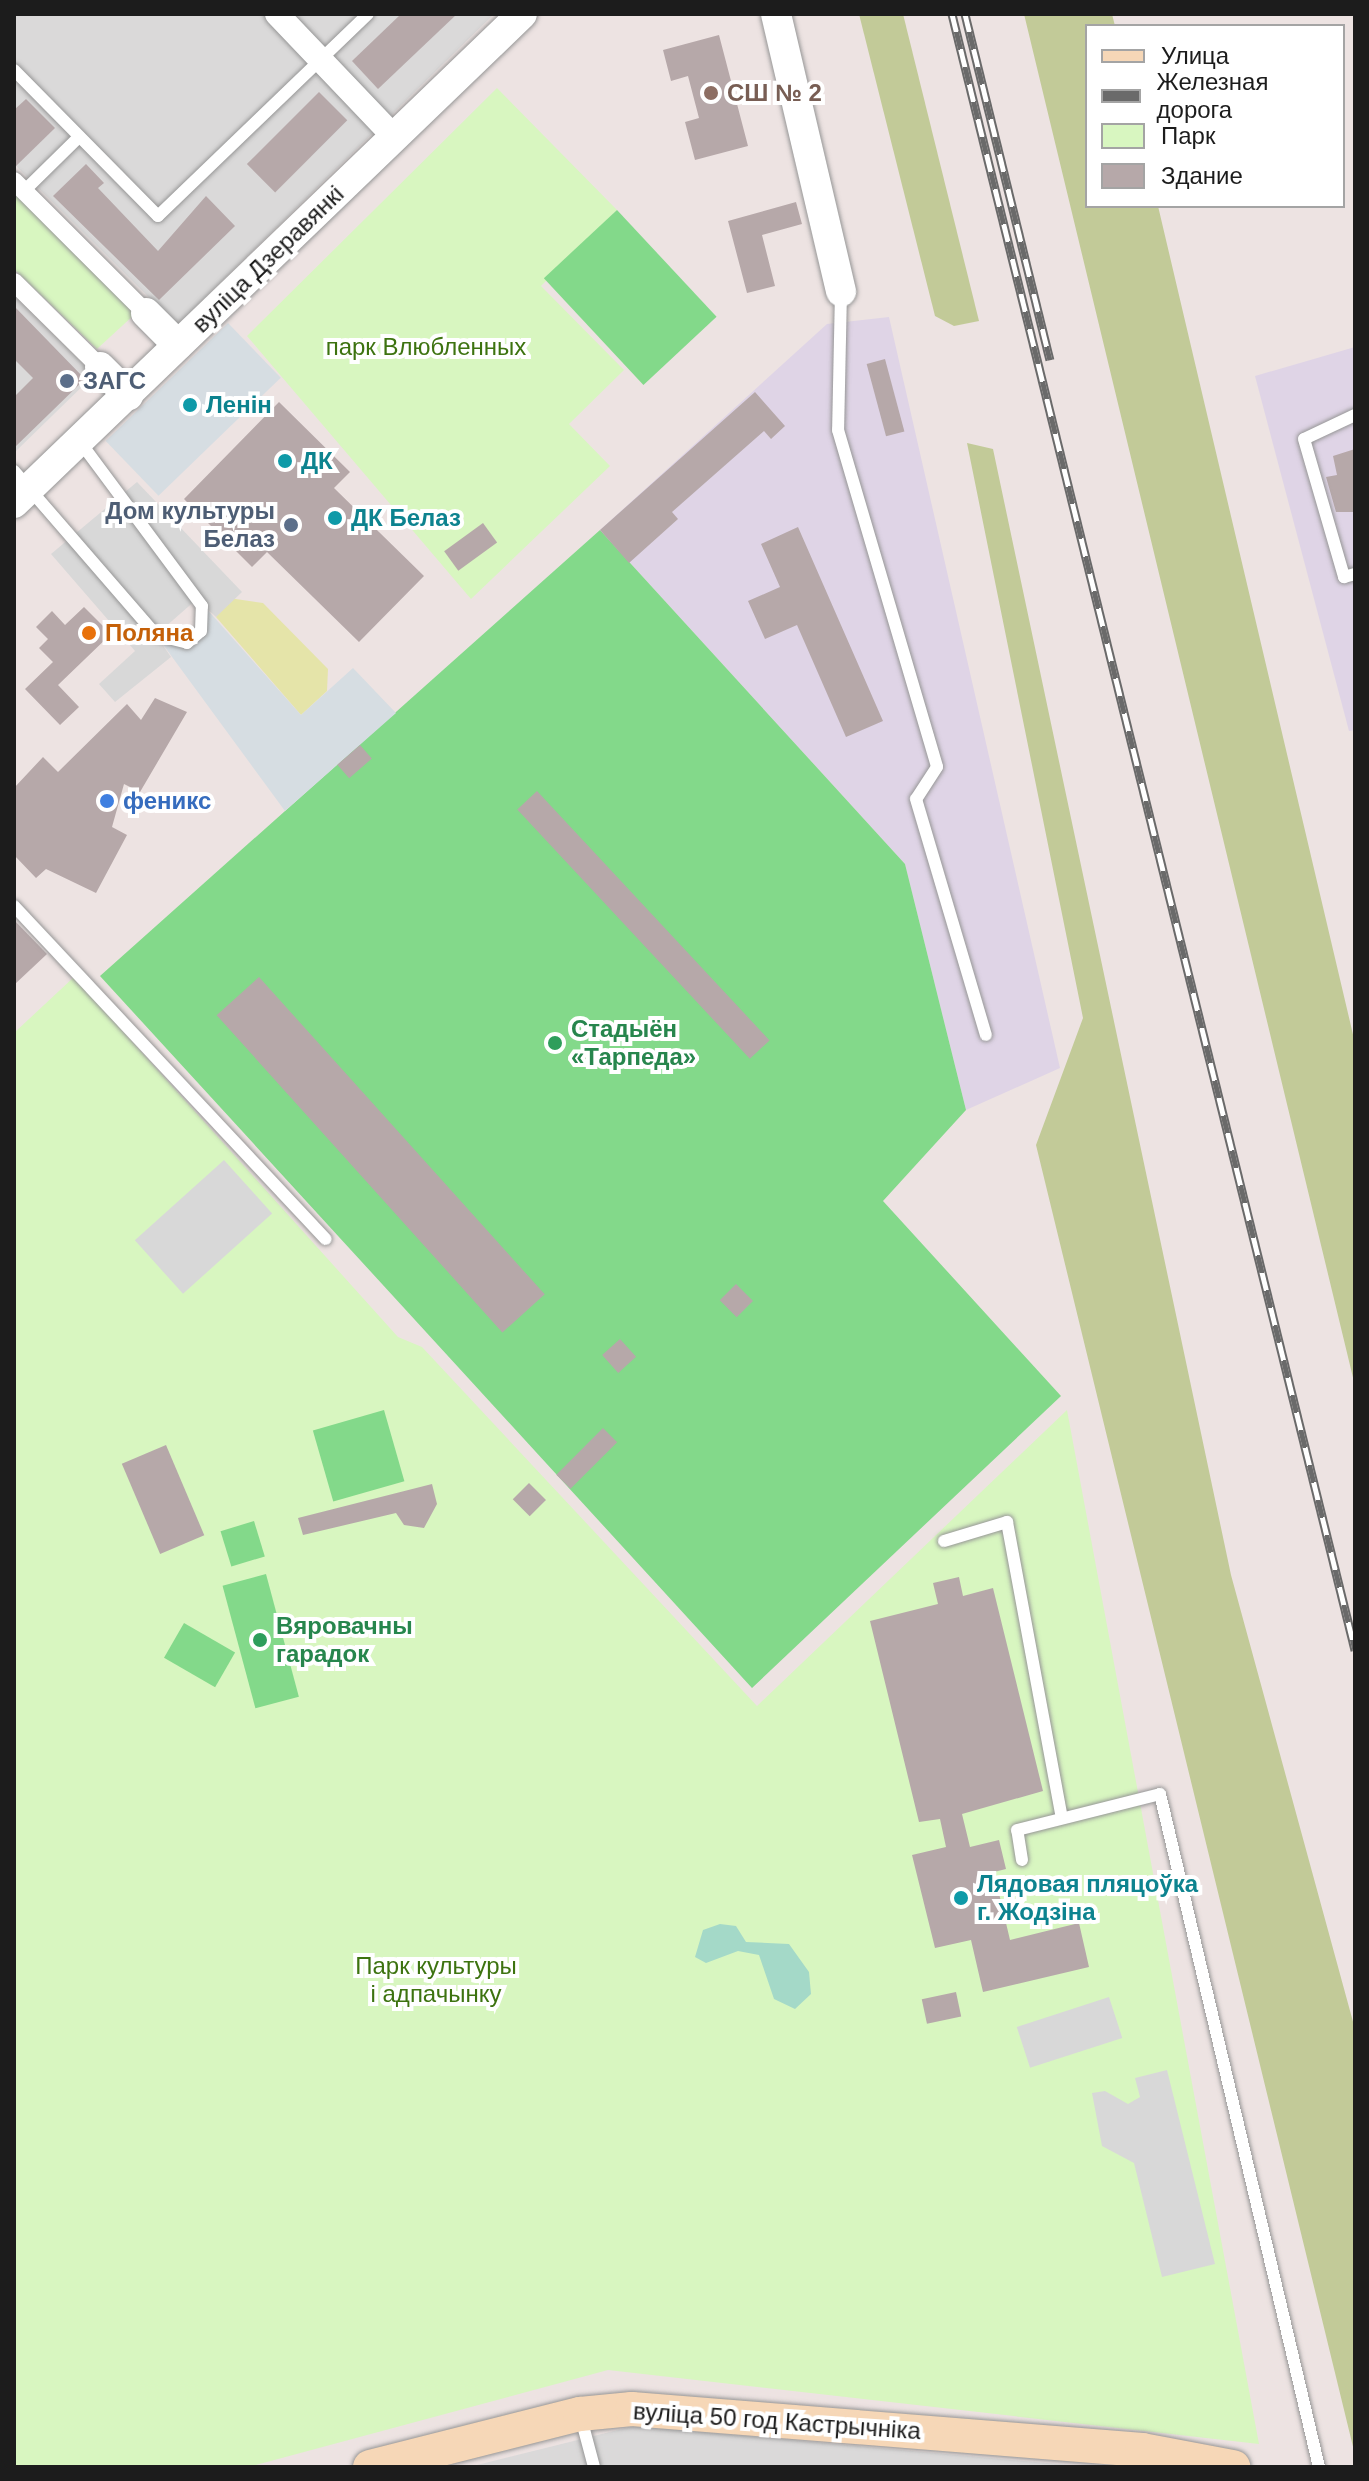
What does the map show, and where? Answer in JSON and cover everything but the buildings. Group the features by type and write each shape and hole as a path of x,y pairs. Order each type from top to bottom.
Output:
{"main road":[{"name":"вуліца 50 год Кастрычніка","path":"370,2467 580,2414 632,2409 1142,2450 1233,2467"}],"street":[{"path":"277,14 395,138"},
{"name":"вуліца Дзеравянкі","path":"20,487 79,441 128,395 522,14"},
{"path":"776,14 841,291"},
{"path":"19,186 178,345"},
{"path":"14,282 128,395"}],"lane":[{"path":"14,70 158,216 368,14"},
{"path":"19,186 79,137"},
{"path":"841,291 838,430 937,767 916,799 986,1035"},
{"path":"1355,415 1304,439 1344,577 1355,574"},
{"path":"20,487 162,641 195,638 202,606 79,441"},
{"path":"14,906 326,1239"},
{"path":"944,1541 1007,1522 1062,1818"},
{"path":"1022,1860 1017,1830 1160,1794 1319,2467"},
{"path":"580,2414 594,2467"}],"shaded area":[{"path":"14,14 494,14 177,325 14,164"},
{"path":"859,14 903,14 979,321 954,326 935,316"},
{"path":"1024,14 1112,14 1114,24 1085,24 1085,208 1158,208 1355,1043 1355,1386"},
{"path":"14,296 94,375 14,453"},
{"path":"889,317 1060,1068 966,1110 905,864 600,530 827,324"},
{"path":"228,323 281,378 159,496 106,441"},
{"path":"1355,347 1355,730 1349,731 1255,376"},
{"path":"967,443 993,449 1231,1575 1355,2029 1355,2455 1036,1145 1083,1018"},
{"path":"137,482 242,592 216,617 197,599 156,635 171,657 115,702 99,684 135,651 51,554"},
{"path":"197,598 301,715 353,668 396,713 285,811 156,635 195,638"},
{"path":"229,598 263,603 328,669 327,691 301,715 216,617"},
{"path":"224,1160 272,1214 183,1294 135,1240"},
{"path":"720,1924 736,1926 746,1942 789,1944 809,1972 811,1994 795,2009 774,1999 759,1955 738,1951 706,1963 695,1957 703,1930"},
{"path":"1109,1997 1122,2038 1030,2068 1017,2027"},
{"path":"1167,2070 1215,2264 1162,2277 1134,2163 1102,2146 1092,2093 1105,2091 1128,2104 1140,2097 1135,2078"},
{"path":"634,2426 1092,2467 469,2467"}],"green space":[{"name":"парк Влюбленных","path":"497,88 617,210 541,286 624,370 569,424 610,466 471,599 247,336"},
{"path":"14,192 135,314 97,349 14,269"},
{"path":"617,210 717,317 643,385 544,278"},
{"name":"Стадыён «Тарпеда»","path":"600,530 905,864 966,1110 883,1201 1061,1396 752,1688 100,976"},
{"name":"Парк культуры і адпачынку","path":"74,977 398,1337 422,1347 757,1706 1067,1410 1259,2444 608,2370 248,2467 14,2467 14,1033"},
{"path":"384,1410 404,1481 333,1502 313,1430"},
{"path":"254,1521 265,1556 231,1567 221,1531"},
{"name":"Вяровачны гарадок","path":"266,1574 299,1697 255,1708 223,1586"},
{"path":"184,1623 235,1652 215,1687 164,1658"}],"railway":[{"path":"952,14 1355,1650"},
{"path":"965,14 1050,360"}],"place":[{"name":"СШ № 2","path":"711,93"},
{"name":"ЗАГС","path":"67,381"},
{"name":"Ленін","path":"190,405"},
{"name":"ДК","path":"285,461"},
{"name":"ДК Белаз","path":"335,518"},
{"name":"Дом культуры Белаз","path":"291,525"},
{"name":"Поляна","path":"89,633"},
{"name":"феникс","path":"107,801"},
{"name":"Стадыён «Тарпеда»","path":"555,1043"},
{"name":"Вяровачны гарадок","path":"260,1640"},
{"name":"Лядовая пляцоўка г. Жодзіна","path":"961,1898"}]}
